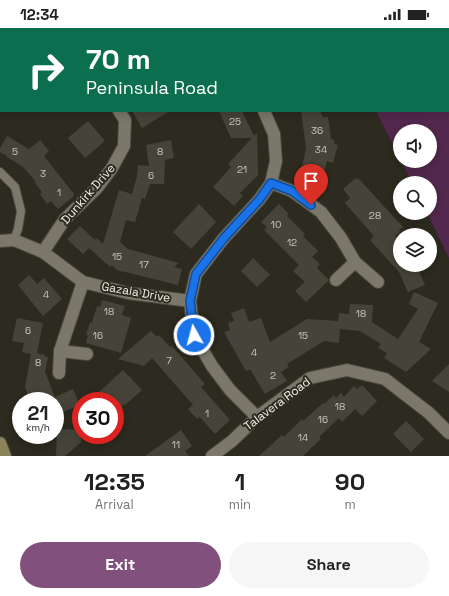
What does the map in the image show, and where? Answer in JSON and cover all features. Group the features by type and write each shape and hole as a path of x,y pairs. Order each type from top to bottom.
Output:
{"street":[{"name":"Dunkirk Drive","path":"43,252 65,219 96,188 112,168 124,146 125,120 120,112"},
{"path":"257,417 230,390 212,366 194,335 190,301 196,274 224,238 259,200 271,183 276,161 274,134 264,112"},
{"path":"271,183 292,191 321,212 341,238 355,262 378,282"},
{"name":"Gazala Drive","path":"0,241 14,240 43,252 83,282 128,293 190,301"},
{"path":"336,280 355,262"},
{"path":"59,373 60,351 83,282"},
{"path":"60,351 87,354"},
{"name":"Talavera Road","path":"212,456 232,441 257,417 310,378 347,370 385,379 429,413 449,433"},
{"path":"0,443 5,456"}],"lane":[{"path":"0,172 15,187 21,211 18,229 14,240"}],"shaded area":[{"path":"376,112 449,112 449,258 437,233 437,228 434,228 430,220 437,220 437,176 408,176 404,168 437,168 437,124 393,124 393,145"}],"building":[{"path":"133,112 168,112 142,128"},
{"path":"219,112 242,112 254,136 257,133 258,175 240,193 243,196 234,206 213,187 231,167 228,164 252,138 231,138"},
{"path":"301,112 320,112 323,117 328,117 331,139 334,140 334,144 338,145 333,163 327,161 320,187 300,182 304,168 302,167 306,148"},
{"path":"88,121 105,141 85,158 68,138"},
{"path":"7,136 29,149 40,140 49,151 44,156 74,196 58,209 51,201 47,204 40,194 42,192 35,183 36,182 23,167 0,152 0,148"},
{"path":"171,140 174,158 165,160 164,184 150,184 145,199 142,198 135,222 126,220 120,242 128,249 179,263 174,267 182,269 178,285 117,270 112,265 110,267 89,248 83,254 67,239 80,226 95,240 97,238 103,244 119,190 132,194 137,176 138,165 149,166 146,145"},
{"path":"358,178 393,216 393,220 397,220 403,227 393,228 393,265 370,240 374,236 345,203 350,198 343,189"},
{"path":"199,204 216,222 191,249 173,232"},
{"path":"279,204 289,214 287,216 305,234 303,236 318,251 312,257 320,264 317,268 329,280 306,302 295,291 305,282 293,271 299,265 264,230 267,227 261,222"},
{"path":"253,258 270,275 257,287 241,271"},
{"path":"399,272 419,272 425,285 408,292"},
{"path":"29,275 37,284 44,278 62,299 43,316 18,285"},
{"path":"414,292 438,303 419,342 431,349 406,372 384,358 387,353 378,348 381,344 360,331 340,329 339,343 324,341 287,364 289,367 281,372 287,381 265,394 250,369 246,371 224,332 230,330 228,323 234,321 231,313 244,308 249,322 261,318 270,342 307,319 338,321 339,313 349,314 350,304 373,305 372,322 398,339 418,309 409,304"},
{"path":"102,300 125,306 122,315 131,318 121,353 86,343 88,335 86,335 90,322 92,323 97,306 100,307"},
{"path":"17,318 43,323 37,353 48,357 45,372 53,392 27,392 25,387 31,354 22,352 24,343 12,341"},
{"path":"151,331 157,337 159,335 170,347 172,346 205,384 201,387 230,420 215,434 200,417 197,419 188,409 193,405 152,358 144,366 118,359"},
{"path":"449,364 449,392 432,381"},
{"path":"123,370 142,390 125,405 124,392 99,392"},
{"path":"362,385 377,401 362,416 355,409 342,422 339,418 319,437 321,439 303,456 259,456 282,435 284,437 302,419 303,421 334,395 336,398 341,393 344,397 354,386 357,389"},
{"path":"73,389 74,392 72,392 72,408 64,411 64,393"},
{"path":"406,421 424,439 411,452 393,434"},
{"path":"64,429 72,430 72,444 79,444 65,456 56,456 56,444 64,444"},
{"path":"181,430 192,446 185,451 189,456 145,456"}],"route":[{"path":"194,335 190,301 196,274 224,238 259,200 271,183 292,191 311,205"}]}
